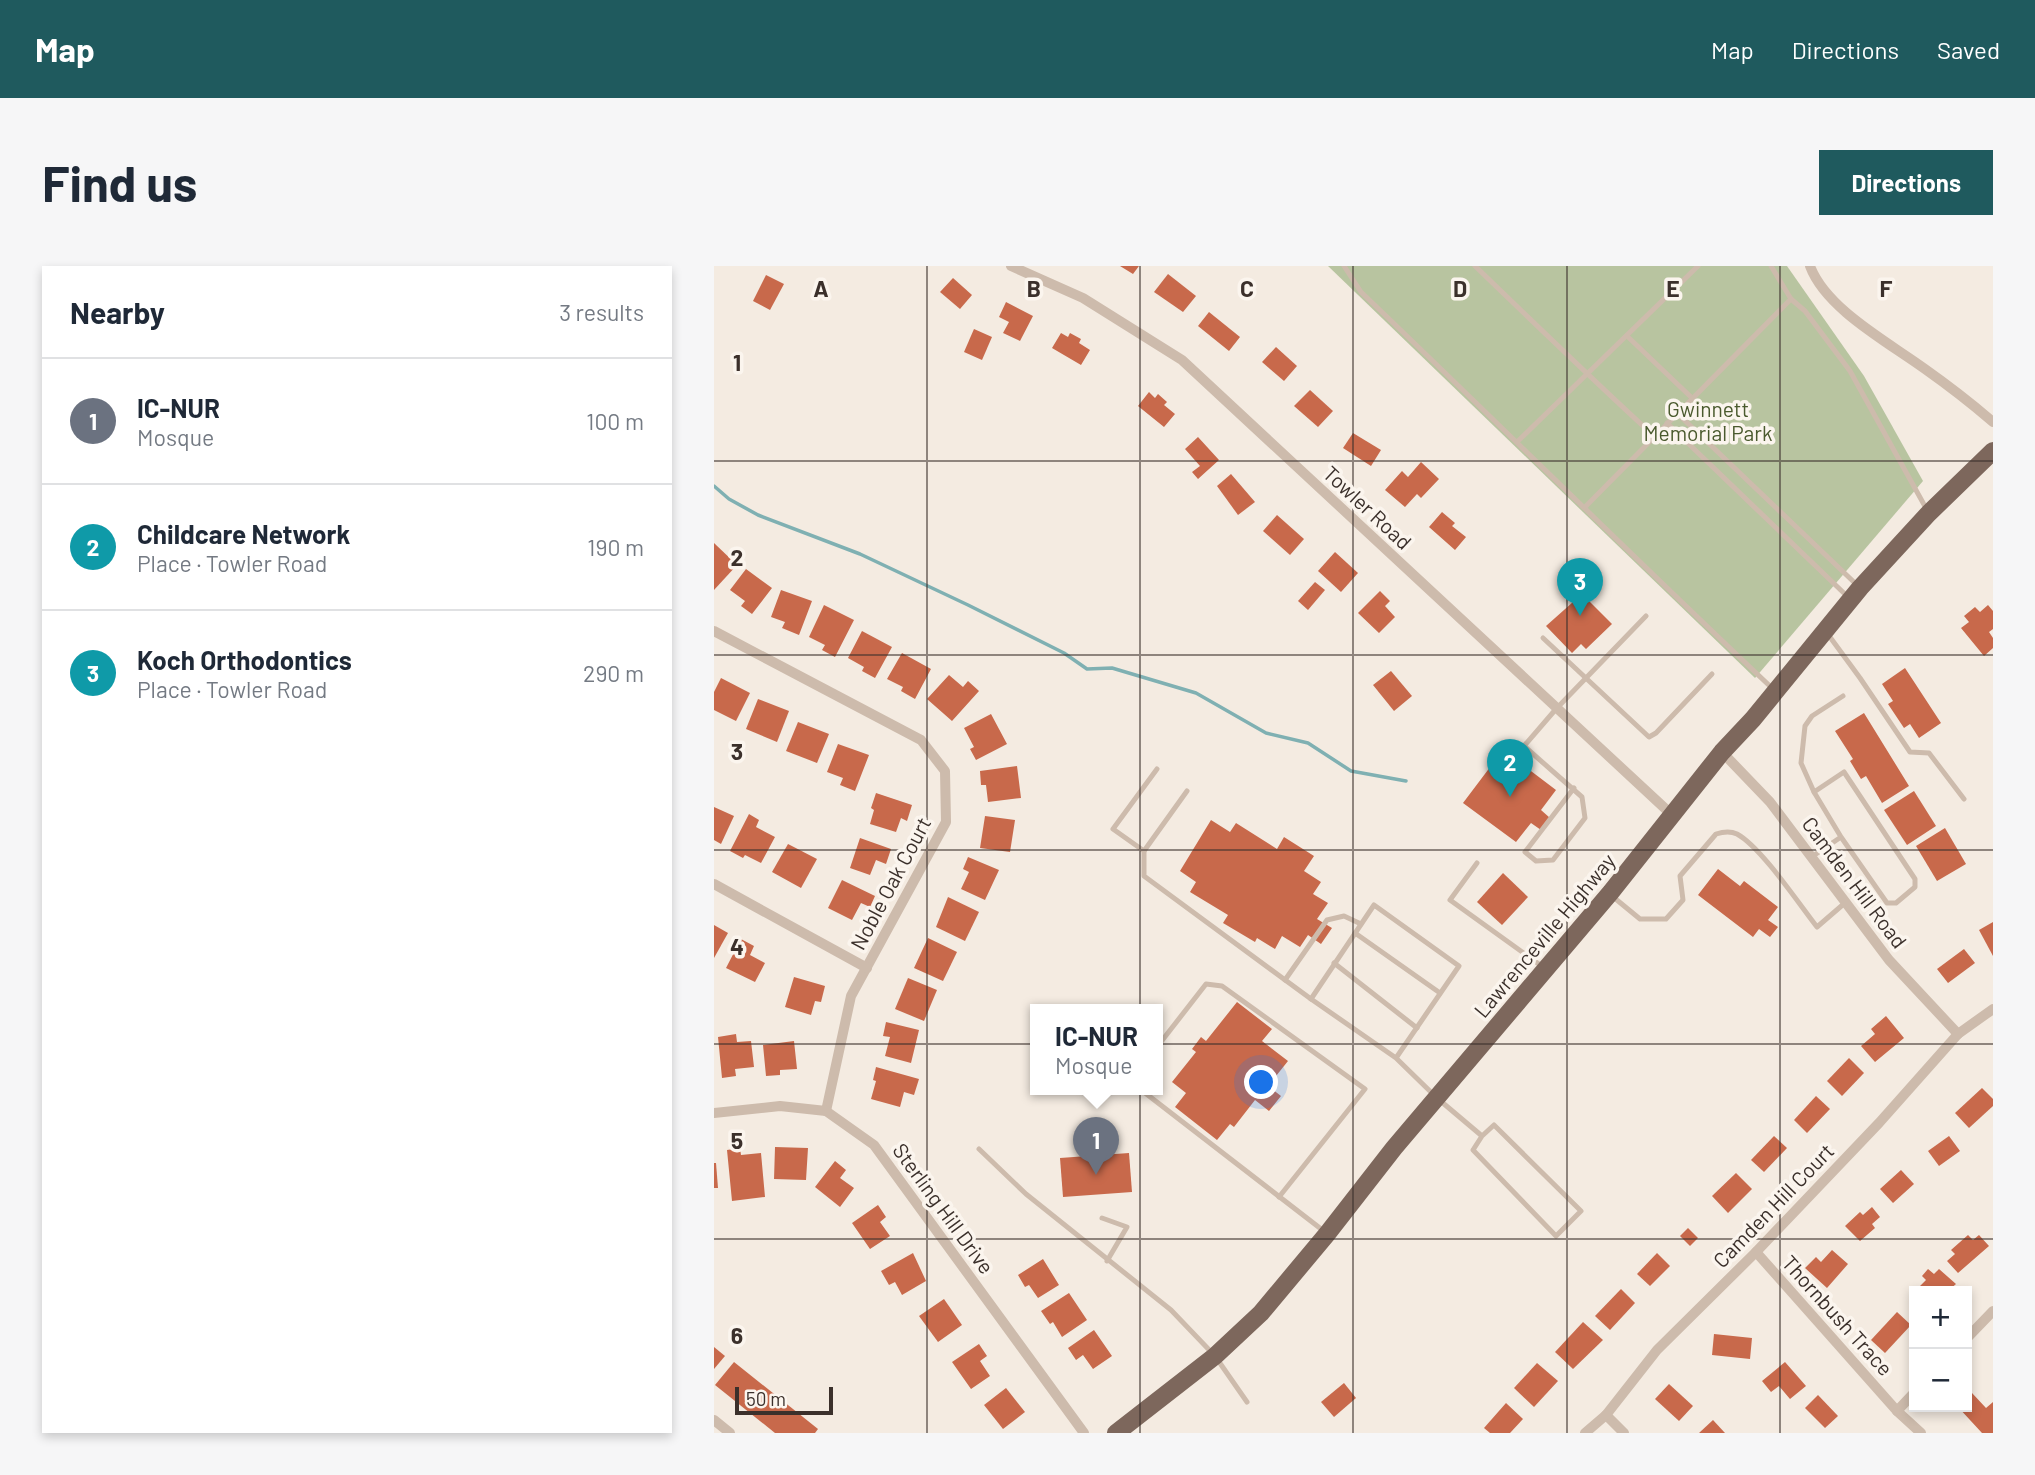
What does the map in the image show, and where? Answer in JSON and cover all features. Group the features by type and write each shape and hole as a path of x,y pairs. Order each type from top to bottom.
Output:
{"main road":[{"name":"Lawrenceville Highway","path":"1116,1433 1215,1356 1261,1312 1855,594 1929,513 1993,451"}],"street":[{"name":"Towler Road","path":"1011,266 1083,298 1182,360 1671,814"},
{"path":"1810,266 1815,278 1835,304 1958,392 1993,422"},
{"name":"Noble Oak Court","path":"714,631 921,740 946,771 946,822 852,996 826,1111"},
{"name":"Camden Hill Road","path":"1722,752 1770,802 1889,960 1958,1034"},
{"path":"714,884 867,968"},
{"name":"Camden Hill Court","path":"1585,1433 1606,1415 1657,1350 1756,1252 1879,1123 1958,1034 1993,1009"},
{"name":"Sterling Hill Drive","path":"714,1113 780,1106 826,1111 874,1145 1084,1433"},
{"name":"Thornbush Trace","path":"1756,1252 1897,1411 1921,1433"},
{"path":"1972,1333 1993,1311"},
{"path":"1897,1411 1909,1398"},
{"path":"1606,1415 1624,1433"},
{"path":"714,1420 730,1433"}],"lane":[{"path":"1344,266 1361,292 1710,631 1776,691"},
{"path":"1475,266 1654,436"},
{"path":"1517,442 1698,266"},
{"path":"1771,266 1791,299 1805,311 1850,371 1929,513"},
{"path":"1585,507 1791,299"},
{"path":"1628,335 1692,398"},
{"path":"1677,413 1855,594"},
{"path":"1667,423 1855,594"},
{"path":"1574,789 1525,852 1536,861 1553,860 1585,818 1582,797 1574,789 1524,746 1646,616"},
{"path":"1825,631 1910,752 1929,753 1964,799"},
{"path":"1543,638 1649,737 1656,733 1712,674"},
{"path":"1814,792 1844,772 1915,879 1915,887 1896,903 1887,903 1841,837 1814,792 1801,762 1805,726 1812,716 1843,696"},
{"path":"1144,851 1113,829 1157,769"},
{"path":"1187,791 1144,851 1144,876 1396,1058 1482,1136"},
{"path":"1609,894 1640,919 1666,919 1683,900 1680,876 1716,834 1724,832 1737,833 1763,858 1817,927 1846,902"},
{"path":"1813,856 1841,837"},
{"path":"1477,863 1450,900 1546,968"},
{"path":"1311,999 1374,905 1459,966 1396,1058"},
{"path":"1285,980 1327,920 1344,916 1361,924"},
{"path":"1354,933 1440,993"},
{"path":"1334,963 1417,1028"},
{"path":"1163,1040 1206,984 1222,986 1365,1089 1279,1197"},
{"path":"1148,1095 1327,1234"},
{"path":"1494,1125 1581,1210 1556,1236 1473,1150 1482,1136 1494,1125"},
{"path":"979,1149 1026,1194 1171,1310 1215,1356 1247,1402"},
{"path":"1102,1217 1126,1227 1107,1261"}],"green space":[{"name":"Gwinnett Memorial Park","path":"1328,266 1787,266 1864,376 1923,481 1755,678"}],"building":[{"path":"1120,266 1139,266 1133,274"},
{"path":"1168,274 1196,296 1183,312 1154,292"},
{"path":"766,275 784,284 770,310 753,301"},
{"path":"953,278 972,295 960,309 940,292"},
{"path":"1006,302 1033,316 1020,341 1003,333 1009,322 999,317"},
{"path":"1209,312 1240,337 1229,351 1198,326"},
{"path":"974,329 992,337 982,360 964,352"},
{"path":"1061,333 1068,337 1070,333 1081,339 1079,343 1090,350 1081,365 1052,348"},
{"path":"1276,347 1297,366 1284,381 1262,362"},
{"path":"1310,390 1333,411 1318,427 1294,406"},
{"path":"1149,392 1155,398 1158,394 1167,402 1164,405 1175,414 1164,427 1138,406"},
{"path":"1353,433 1381,450 1371,466 1343,448"},
{"path":"1198,437 1219,460 1198,479 1192,472 1200,466 1185,449"},
{"path":"1421,462 1439,479 1421,498 1417,494 1405,507 1385,490 1402,471 1408,477"},
{"path":"1231,474 1255,502 1238,515 1217,486"},
{"path":"1442,512 1455,523 1452,526 1466,537 1455,550 1429,527"},
{"path":"1277,515 1304,539 1290,555 1263,531"},
{"path":"714,543 737,565 714,590"},
{"path":"1335,552 1358,573 1341,592 1318,571"},
{"path":"746,569 772,588 752,614 741,606 745,601 730,590"},
{"path":"1315,582 1325,590 1308,610 1298,601"},
{"path":"781,590 812,601 799,635 782,628 785,622 771,617"},
{"path":"1380,591 1390,601 1385,606 1395,617 1379,633 1358,613"},
{"path":"1582,594 1612,624 1586,649 1581,644 1572,653 1546,626"},
{"path":"824,605 854,620 835,657 822,650 825,645 809,637"},
{"path":"1988,605 1993,611 1993,629 1989,632 1993,638 1993,648 1984,656 1961,628 1969,622 1964,616 1975,607 1980,612"},
{"path":"862,631 892,647 875,678 862,671 864,667 848,658"},
{"path":"902,653 931,669 915,699 901,691 903,687 887,679"},
{"path":"1905,668 1941,723 1919,738 1910,724 1904,728 1888,704 1893,701 1882,684"},
{"path":"1391,671 1412,696 1394,711 1373,685"},
{"path":"949,675 963,687 968,681 979,691 952,721 927,699"},
{"path":"721,678 750,693 736,721 714,710 714,692"},
{"path":"758,699 789,711 777,742 746,729"},
{"path":"1864,713 1909,786 1882,803 1866,776 1861,779 1850,761 1853,759 1835,731"},
{"path":"991,714 1007,744 976,760 970,749 974,747 964,728"},
{"path":"798,722 829,734 817,763 786,751"},
{"path":"838,744 869,755 855,791 840,785 843,778 827,772"},
{"path":"1503,750 1556,790 1541,810 1550,818 1541,830 1531,823 1516,842 1463,803"},
{"path":"1017,766 1021,798 988,802 986,785 981,785 980,771"},
{"path":"1914,791 1936,826 1907,845 1884,810"},
{"path":"876,793 912,805 907,821 901,818 896,832 870,824"},
{"path":"714,807 734,816 721,844 714,840"},
{"path":"749,814 759,820 756,827 775,837 761,863 730,851"},
{"path":"985,816 1015,820 1010,852 980,848"},
{"path":"1211,820 1230,832 1236,823 1277,849 1284,837 1314,856 1304,871 1321,882 1313,894 1328,903 1317,919 1332,928 1321,944 1308,935 1300,947 1282,936 1275,949 1257,938 1255,942 1223,923 1228,915 1190,892 1196,882 1180,871"},
{"path":"1945,828 1966,864 1937,881 1916,846"},
{"path":"860,838 891,849 886,864 876,860 870,875 850,868"},
{"path":"788,844 817,859 801,888 772,872"},
{"path":"968,857 999,870 985,900 961,889 969,872 963,869"},
{"path":"1718,869 1740,886 1744,881 1778,907 1768,920 1778,927 1770,937 1759,929 1753,937 1698,895"},
{"path":"1503,873 1528,897 1502,925 1477,902"},
{"path":"842,880 875,896 870,907 861,903 852,920 828,908"},
{"path":"948,897 979,912 965,941 936,927"},
{"path":"1993,922 1993,956 1979,930"},
{"path":"714,925 728,933 714,958"},
{"path":"928,938 957,952 943,981 914,968"},
{"path":"741,939 754,946 750,955 765,963 755,982 726,968"},
{"path":"1964,949 1975,963 1948,983 1937,969"},
{"path":"794,977 825,986 821,1002 815,1001 811,1015 785,1007"},
{"path":"908,978 937,990 924,1021 895,1009"},
{"path":"1237,1002 1272,1029 1262,1041 1288,1061 1268,1086 1281,1096 1269,1111 1255,1100 1234,1127 1230,1124 1217,1140 1175,1107 1186,1093 1172,1082 1196,1052 1192,1049 1201,1037 1206,1041"},
{"path":"1886,1016 1904,1038 1875,1062 1861,1046 1875,1034 1871,1029"},
{"path":"886,1022 919,1030 911,1063 885,1056 890,1037 883,1036"},
{"path":"736,1034 737,1042 751,1041 754,1067 735,1069 736,1076 722,1078 718,1037"},
{"path":"794,1041 797,1069 780,1070 780,1075 766,1076 763,1045"},
{"path":"1849,1058 1864,1073 1842,1096 1827,1081"},
{"path":"876,1067 919,1079 914,1095 904,1092 900,1107 871,1099 876,1081 873,1080"},
{"path":"1982,1088 1993,1099 1993,1106 1969,1128 1955,1113"},
{"path":"1816,1096 1830,1109 1807,1133 1794,1120"},
{"path":"1774,1136 1787,1148 1764,1172 1751,1160"},
{"path":"1949,1136 1960,1151 1939,1166 1928,1151"},
{"path":"775,1147 808,1148 806,1180 774,1179"},
{"path":"740,1148 741,1155 761,1153 765,1197 732,1201 727,1150"},
{"path":"1129,1153 1132,1192 1063,1197 1060,1158"},
{"path":"835,1161 846,1170 840,1178 854,1188 840,1207 815,1187"},
{"path":"716,1163 718,1188 714,1188"},
{"path":"1901,1170 1914,1184 1893,1203 1880,1189"},
{"path":"1736,1173 1752,1189 1728,1213 1712,1196"},
{"path":"878,1205 886,1217 880,1222 890,1236 870,1249 852,1223"},
{"path":"1872,1207 1880,1217 1872,1224 1875,1228 1860,1241 1845,1226 1860,1212 1863,1215"},
{"path":"1688,1228 1698,1238 1690,1246 1680,1236"},
{"path":"1968,1235 1973,1240 1979,1235 1989,1246 1958,1273 1947,1261 1955,1254 1951,1250"},
{"path":"1832,1250 1848,1264 1827,1288 1805,1268 1816,1257 1821,1262"},
{"path":"913,1253 926,1281 902,1295 895,1282 889,1285 881,1271"},
{"path":"1657,1253 1670,1266 1650,1286 1637,1274"},
{"path":"1043,1259 1059,1285 1038,1298 1029,1285 1025,1287 1018,1275"},
{"path":"1928,1269 1934,1274 1939,1269 1956,1284 1920,1286 1926,1280 1922,1276"},
{"path":"1621,1289 1635,1303 1610,1330 1595,1316"},
{"path":"1069,1293 1087,1320 1062,1337 1053,1322 1050,1324 1041,1311"},
{"path":"944,1299 962,1325 938,1342 919,1316"},
{"path":"1897,1312 1909,1323 1909,1327 1885,1353 1871,1340"},
{"path":"1583,1322 1603,1340 1573,1369 1555,1352"},
{"path":"1094,1330 1112,1356 1093,1369 1083,1355 1076,1360 1068,1348"},
{"path":"1714,1334 1752,1338 1750,1359 1712,1355"},
{"path":"979,1344 987,1356 980,1361 990,1376 971,1389 952,1362"},
{"path":"714,1347 725,1356 714,1369"},
{"path":"734,1362 818,1429 815,1433 775,1433 715,1385"},
{"path":"1785,1362 1806,1386 1790,1399 1779,1386 1771,1392 1762,1381"},
{"path":"1537,1363 1558,1381 1534,1407 1514,1388"},
{"path":"1344,1383 1356,1398 1334,1417 1321,1402"},
{"path":"1669,1384 1693,1406 1679,1421 1655,1399"},
{"path":"1006,1388 1025,1412 1003,1429 984,1405"},
{"path":"1972,1393 1986,1408 1993,1402 1993,1433 1982,1433 1963,1412 1972,1412"},
{"path":"1818,1395 1838,1416 1825,1428 1805,1408"},
{"path":"1506,1403 1523,1419 1510,1433 1490,1433 1484,1428"},
{"path":"1713,1420 1725,1433 1699,1433"}],"waterway":[{"path":"714,486 729,499 758,515 860,554 1064,653 1087,669 1112,668 1196,693 1266,733 1308,743 1351,771 1406,781"}],"place":[{"name":"Koch Orthodontics","path":"1580,616"},
{"name":"Childcare Network","path":"1510,797"},
{"name":"IC-NUR","path":"1096,1175"}]}
